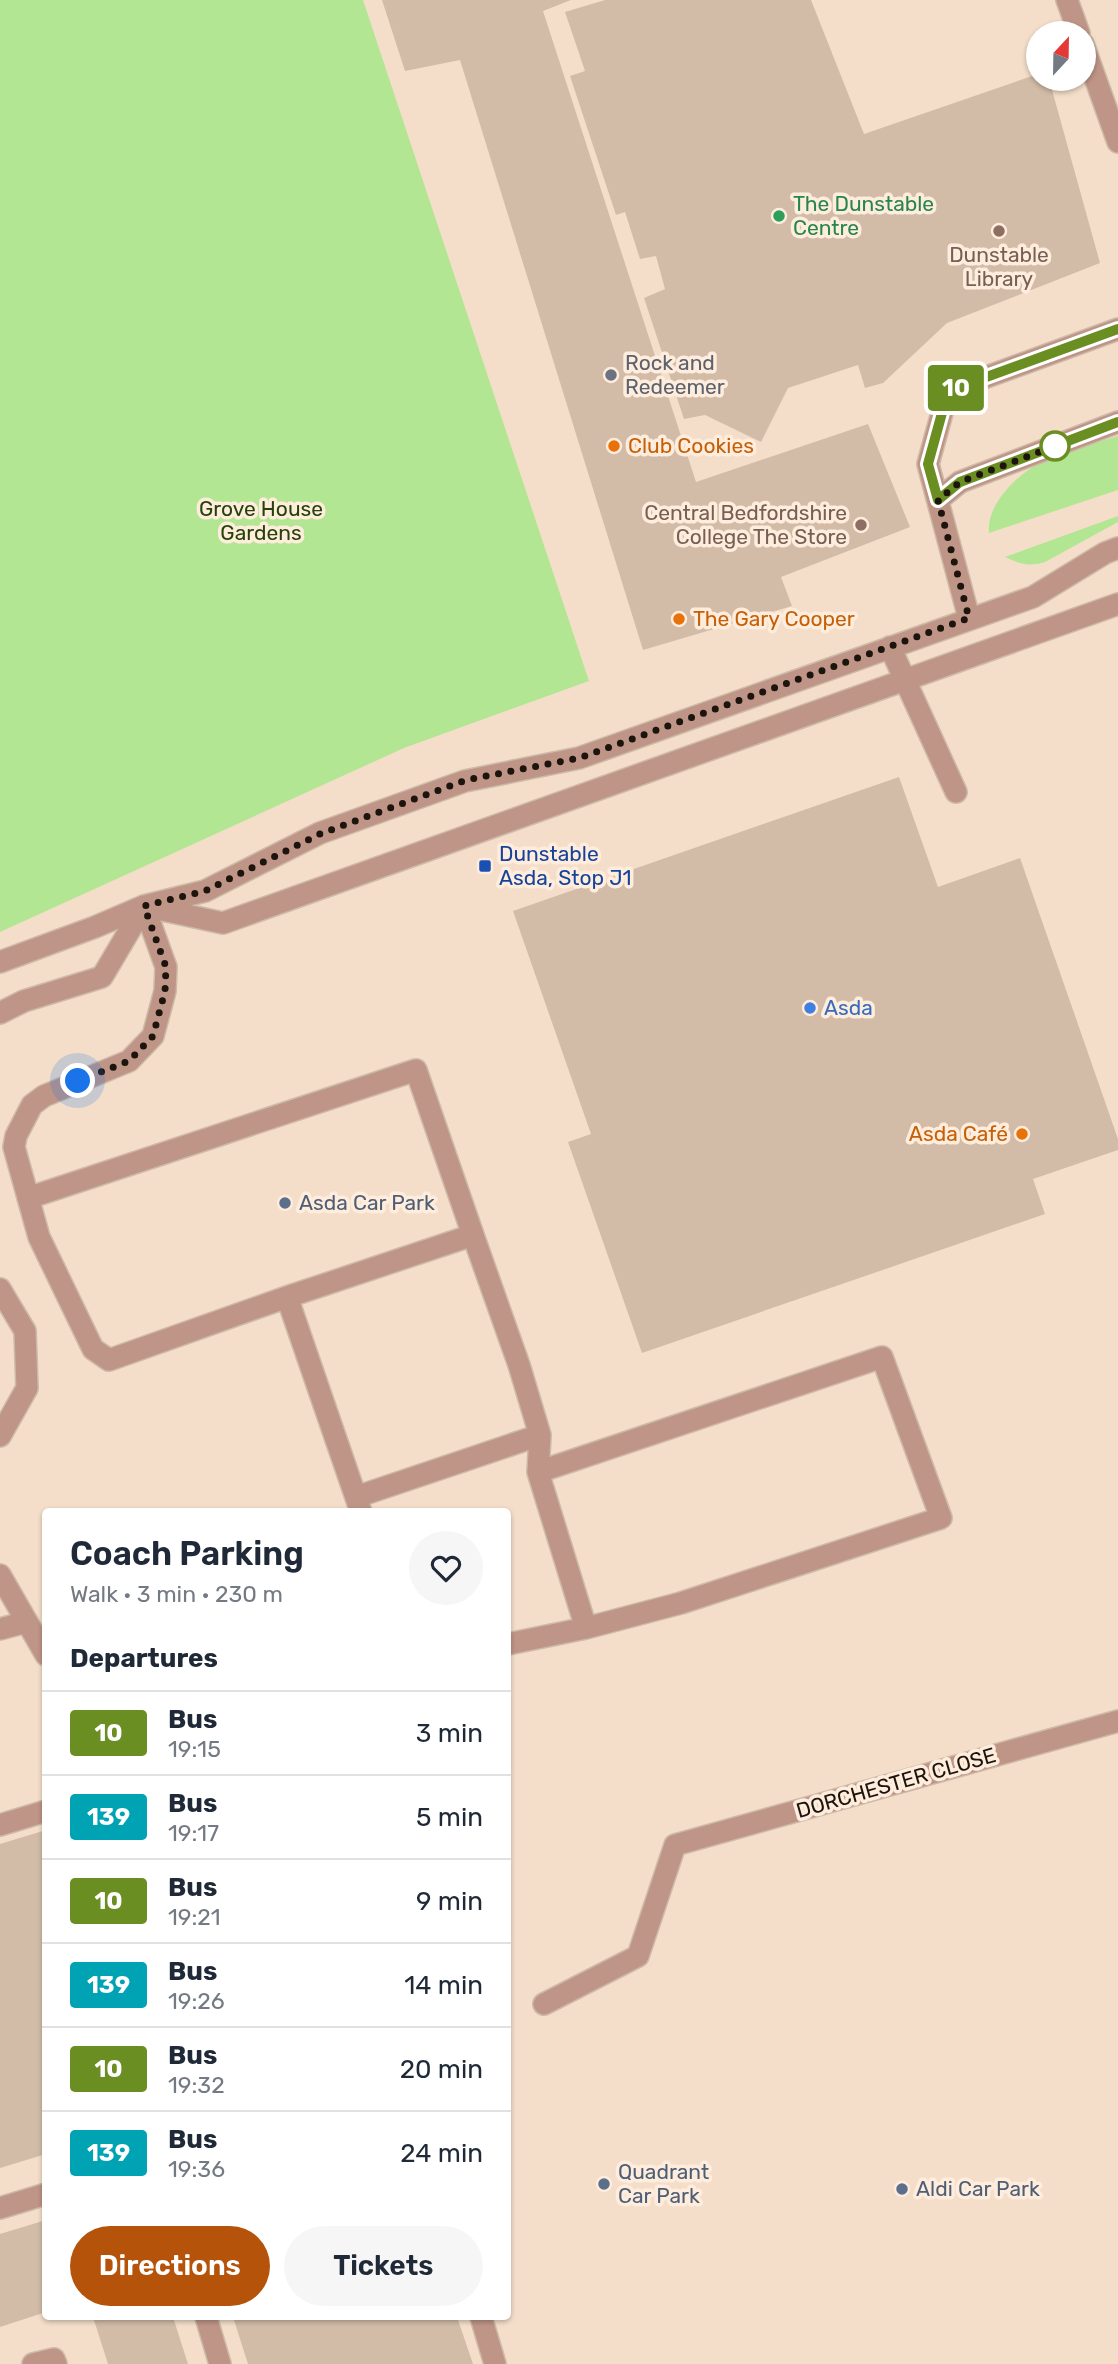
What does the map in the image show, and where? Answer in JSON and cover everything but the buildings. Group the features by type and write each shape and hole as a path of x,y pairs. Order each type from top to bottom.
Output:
{"street":[{"path":"1067,0 1075,21"},
{"path":"1096,80 1118,142"},
{"path":"969,618 928,464 948,391 1118,329"},
{"path":"938,500 960,482 1118,422"},
{"path":"0,962 144,906 205,891 320,834 466,780 579,758 1033,597 1105,552 1118,548"},
{"path":"144,906 223,923 1118,604"},
{"path":"890,647 956,792"},
{"path":"0,1013 24,1001 102,976 144,906"},
{"path":"144,906 166,967 165,991 153,1036 129,1061 44,1096 32,1105 16,1136 14,1147 39,1237 93,1349 109,1360 287,1297 473,1236"},
{"path":"28,1198 416,1070 516,1355 540,1435 538,1472 586,1628"},
{"path":"0,1289 25,1331 27,1388 0,1436"},
{"path":"287,1297 358,1504 540,1435"},
{"path":"511,1643 586,1628 681,1603 942,1518 882,1357 538,1472"},
{"path":"0,1575 42,1648"},
{"path":"0,1629 26,1622"},
{"name":"DORCHESTER CLOSE","path":"544,2004 638,1956 675,1845 1118,1721"},
{"path":"0,1825 42,1812"},
{"path":"0,2208 42,2195"},
{"path":"207,2320 220,2364"},
{"path":"482,2320 495,2364"},
{"path":"33,2364 54,2360 56,2364"}],"green space":[{"name":"Grove House Gardens","path":"0,0 363,0 589,681 404,748 0,932"},
{"path":"1118,436 1118,490 989,533 989,522 998,501 1023,474 1050,458"},
{"path":"1118,516 1118,522 1045,562 1025,564 1005,557"}],"bus line":[{"name":"10","path":"1118,329 948,391 928,464 938,500 960,482 1118,422"}],"place":[{"name":"The Dunstable Centre","path":"779,216"},
{"name":"Dunstable Library","path":"999,231"},
{"name":"Rock and Redeemer","path":"611,375"},
{"name":"Club Cookies","path":"614,446"},
{"name":"Central Bedfordshire College The Store","path":"861,525"},
{"name":"The Gary Cooper","path":"679,619"},
{"name":"Dunstable Asda, Stop J1","path":"485,866"},
{"name":"Asda","path":"810,1008"},
{"name":"Asda Café","path":"1022,1134"},
{"name":"Asda Car Park","path":"285,1203"},
{"name":"Quadrant Car Park","path":"604,2184"},
{"name":"Aldi Car Park","path":"902,2189"}],"route":[{"path":"78,1081 129,1061 153,1036 165,991 166,967 144,906 205,891 320,834 466,780 579,758 969,618 938,500 960,482 1055,446"}]}
